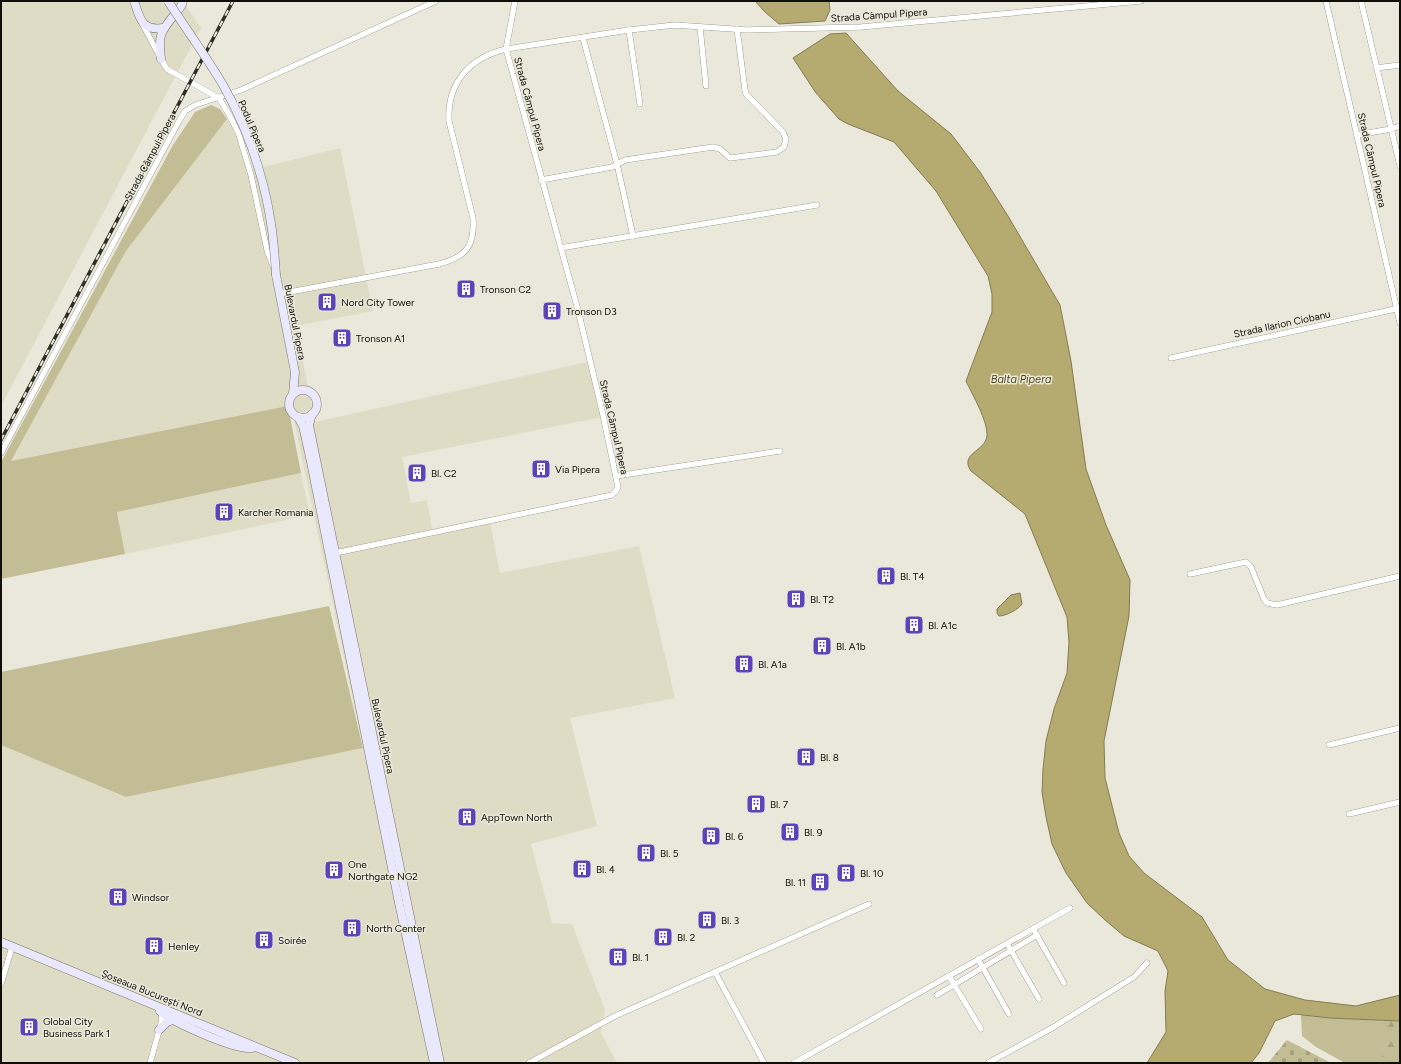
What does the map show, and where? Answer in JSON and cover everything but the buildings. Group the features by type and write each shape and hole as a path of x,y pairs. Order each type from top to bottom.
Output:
{"main road":[{"path":"134,1 142,23 151,28 163,28"},
{"name":"Podul Pipera","path":"168,1 222,84 240,120 251,147 260,173 270,214 276,275"},
{"path":"161,59 159,45 163,28 182,6 183,1"},
{"name":"Bulevardul Pipera","path":"276,275 295,372 304,390"},
{"name":"Bulevardul Pipera","path":"293,394 295,372"},
{"path":"304,390 311,393 315,400 316,407 312,414 305,418 298,417 292,412 289,401 293,394 304,390"},
{"name":"Bulevardul Pipera","path":"312,414 309,425 440,1063"},
{"name":"Bulevardul Pipera","path":"298,417 303,426 311,462 399,903 434,1063"},
{"name":"Șoseaua București Nord","path":"1,942 148,1003 160,1010 189,1019 295,1063"},
{"path":"160,1010 172,1019 229,1044 245,1048 255,1047"},
{"path":"160,1030 165,1023 172,1019 189,1019"}],"street":[{"name":"Strada Câmpul Pipera","path":"1,453 186,111 195,105 241,90 436,1"},
{"path":"279,294 439,264 450,261 459,256 466,249 471,242 474,231 450,121 449,110 451,97 460,76 469,68 483,57 506,49 514,1"},
{"name":"Strada Câmpul Pipera","path":"335,554 612,495 618,487 603,415 578,310 506,49 629,30 675,25 768,30 861,27 1141,1"},
{"name":"Strada Câmpul Pipera","path":"1326,1 1400,323"},
{"path":"1361,1 1400,166"},
{"path":"142,23 167,69 219,98 239,135 251,175 267,250 276,275"},
{"path":"700,27 706,86"},
{"path":"541,180 612,167 625,160 713,147 720,149 730,158 777,152 784,147 786,139 784,132 746,94 737,29"},
{"path":"629,30 640,104"},
{"path":"583,38 617,164 633,236"},
{"path":"1376,68 1400,65"},
{"path":"1357,135 1400,126"},
{"path":"560,248 817,205"},
{"name":"Strada Ilarion Ciobanu","path":"1171,358 1398,309"},
{"path":"616,476 780,451"},
{"path":"1190,574 1246,562 1251,567 1264,599 1267,603 1277,605 1400,576"},
{"path":"1329,745 1400,728"},
{"path":"1349,814 1400,802"},
{"path":"529,1063 615,1016 869,904"},
{"path":"794,1063 1070,908"},
{"path":"1033,928 1064,983"},
{"path":"937,994 1037,935"},
{"path":"1007,943 1039,999"},
{"path":"1,984 12,947"},
{"path":"978,960 1009,1014"},
{"path":"988,1063 1052,1028 1128,981 1134,977 1147,963"},
{"path":"715,972 764,1063"},
{"path":"949,976 981,1029"},
{"path":"150,1063 162,1020 160,1010"}],"shaded area":[{"path":"1,1 183,1 201,28 1,406"},
{"path":"227,119 234,129 239,141 247,171 340,148 373,311 296,326 315,422 587,362 602,417 402,457 411,503 427,500 432,529 489,517 500,573 639,546 675,698 570,718 597,826 531,844 552,923 572,924 605,1010 601,1033 617,1063 1,1063 1,745 126,797 363,748 291,406 11,461 126,251"},
{"path":"301,473 310,515 125,554 117,512"}],"green space":[{"path":"211,105 220,109 227,119 126,251 11,461 288,406 301,473 117,512 125,554 1,579 1,462 173,145 195,112"},
{"path":"329,606 363,748 126,797 1,745 1,672"},
{"path":"1301,1015 1330,1018 1400,1021 1400,1063 1345,1063 1316,1047 1302,1036"},
{"path":"1384,1020 1400,1021 1400,1050 1396,1052 1396,1063 1381,1063 1384,1046"},
{"path":"1287,1040 1331,1063 1268,1063"}],"water":[{"path":"755,1 829,1 830,10 825,21 779,24"},
{"name":"Balta Pipera","path":"846,33 898,91 951,134 980,172 1008,216 1060,305 1071,361 1086,469 1106,525 1130,580 1129,616 1104,741 1105,778 1119,833 1129,856 1144,873 1202,917 1228,960 1265,989 1305,1000 1356,1006 1400,995 1400,1021 1330,1018 1294,1014 1275,1021 1259,1053 1251,1063 1147,1063 1166,1032 1165,991 1168,971 1158,951 1124,936 1087,903 1066,873 1052,844 1046,817 1042,792 1043,769 1046,741 1054,709 1067,673 1069,642 1067,617 1025,514 971,471 968,465 970,456 982,446 987,436 987,430 982,415 966,381 992,312 992,294 988,276 936,191 894,142 839,119 816,93 793,58 830,34"},
{"path":"1020,593 1022,604 1009,614 999,616 997,609 1011,595"}],"railway":[{"path":"1,440 233,1"}],"place":[{"name":"Tronson C2","path":"466,289"},
{"name":"Nord City Tower","path":"327,302"},
{"name":"Tronson D3","path":"552,311"},
{"name":"Tronson A1","path":"342,338"},
{"name":"Via Pipera","path":"541,469"},
{"name":"Bl. C2","path":"417,473"},
{"name":"Karcher Romania","path":"224,512"},
{"name":"Bl. T4","path":"886,576"},
{"name":"Bl. T2","path":"796,599"},
{"name":"Bl. A1c","path":"914,625"},
{"name":"Bl. A1b","path":"822,646"},
{"name":"Bl. A1a","path":"744,664"},
{"name":"Bl. 8","path":"806,757"},
{"name":"Bl. 7","path":"756,804"},
{"name":"AppTown North","path":"467,817"},
{"name":"Bl. 9","path":"790,832"},
{"name":"Bl. 6","path":"711,836"},
{"name":"Bl. 5","path":"646,853"},
{"name":"Bl. 4","path":"582,869"},
{"name":"One Northgate NG2","path":"334,870"},
{"name":"Bl. 10","path":"846,873"},
{"name":"Bl. 11","path":"820,882"},
{"name":"Windsor","path":"118,897"},
{"name":"Bl. 3","path":"707,920"},
{"name":"North Center","path":"352,928"},
{"name":"Bl. 2","path":"663,937"},
{"name":"Soirée","path":"264,940"},
{"name":"Henley","path":"154,946"},
{"name":"Bl. 1","path":"618,957"},
{"name":"Global City Business Park 1","path":"29,1027"}]}
